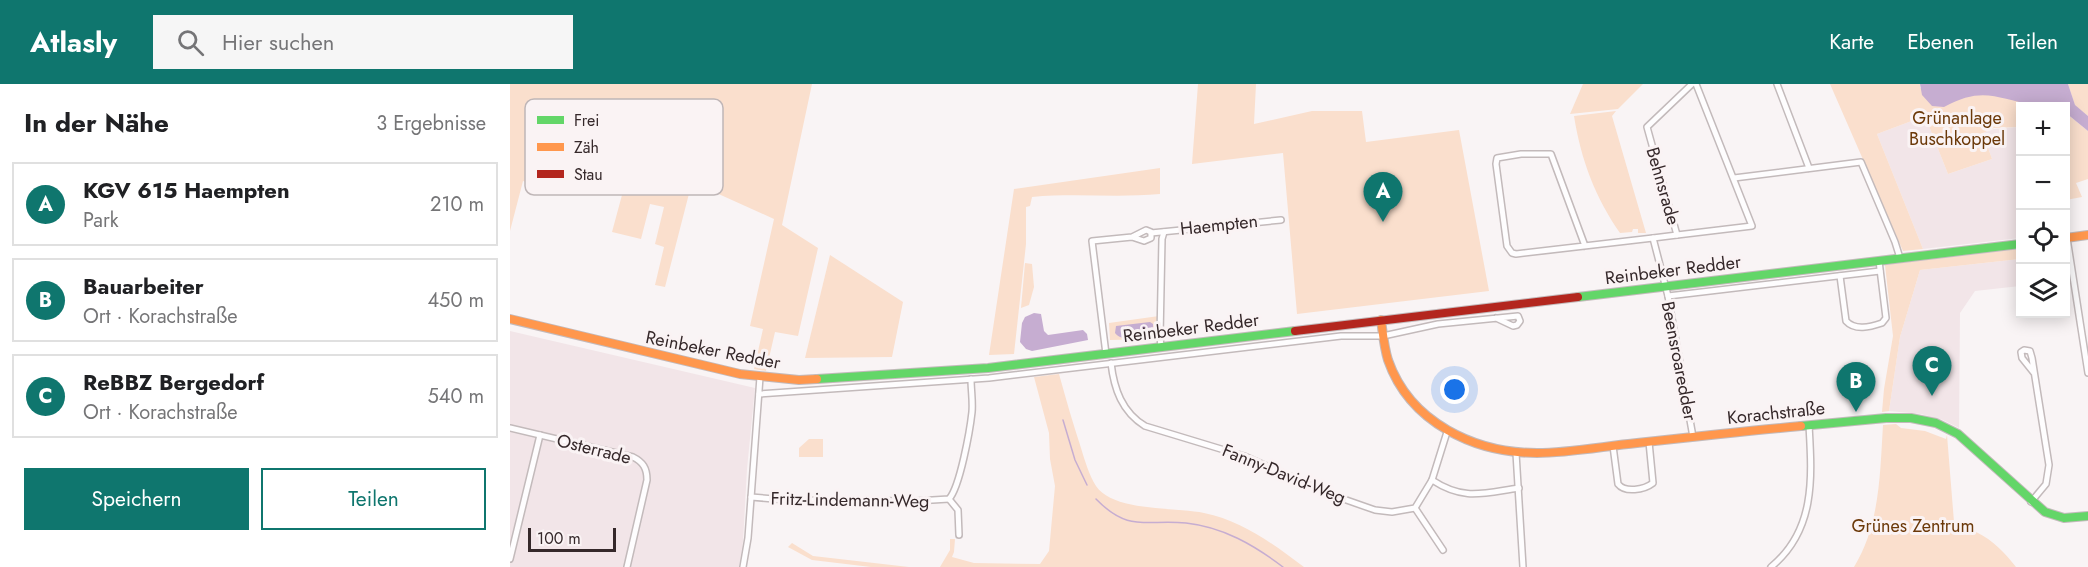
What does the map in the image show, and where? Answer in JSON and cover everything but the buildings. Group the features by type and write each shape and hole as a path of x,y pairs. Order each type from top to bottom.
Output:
{"main road":[{"path":"2070,238 2088,236"},
{"name":"Reinbeker Redder","path":"510,320 760,377 799,380 988,368 2016,244"},
{"name":"Korachstraße","path":"1381,320 1389,363 1407,396 1419,411 1447,432 1487,447 1516,453 1539,453 1809,424 1896,418 1936,423 1958,434 2042,510 2056,517 2088,516"}],"street":[{"name":"Behnsrade","path":"1665,286 1653,238 1752,226 1694,84 1647,127 1677,235"},
{"path":"1778,84 1809,168"},
{"path":"1586,246 1552,154 1545,152 1497,158 1496,164 1510,251 1516,254 1586,246 1653,238"},
{"path":"1734,178 1861,162 1900,258"},
{"name":"Haempten","path":"1161,347 1162,239 1164,232 1281,220"},
{"path":"1106,354 1092,241 1132,237 1146,230 1151,233 1164,232"},
{"path":"1132,237 1144,241 1150,238 1151,233"},
{"path":"1840,276 1846,321 1850,326 1859,327 1882,323 1886,318 1879,261"},
{"path":"2070,263 2088,373"},
{"name":"Reinbeker Redder","path":"1668,296 1881,272"},
{"name":"Beensroaredder","path":"1665,286 1694,437"},
{"name":"Reinbeker Redder","path":"759,394 971,379 1341,336 1383,336 1438,324 1496,318"},
{"name":"Fanny-David-Weg","path":"1111,363 1117,391 1125,408 1132,418 1145,426 1244,456 1335,496 1375,510 1392,512 1415,508"},
{"path":"2031,501 2041,491 2048,476 2049,465 2034,372"},
{"path":"743,567 748,538 760,377"},
{"name":"Fritz-Lindemann-Weg","path":"751,497 786,500 949,499 956,491 968,434 972,411 971,379"},
{"path":"1771,567 1793,542 1809,504 1812,472 1809,424"},
{"name":"Osterrade","path":"510,428 640,460 645,466 647,480 627,567"},
{"path":"1443,550 1415,508 1432,480 1447,432"},
{"path":"510,559 540,435"},
{"path":"1613,446 1618,484 1627,490 1646,487 1653,483 1648,442"},
{"path":"1516,453 1523,567"},
{"path":"1432,480 1451,492 1461,494 1519,488"},
{"name":"Fritz-Lindemann-Weg","path":"949,499 958,510 959,535"}],"shaded area":[{"path":"1920,84 2068,84 2075,105 2088,116 2088,131 2070,116 2070,102 2018,102 1982,95 1971,96 1944,107 1932,106 1922,95"},
{"path":"1925,116 1948,174 1992,159 1983,133 1994,129 2016,127 2016,238 1923,249 1877,134"},
{"path":"2016,259 2016,286 1975,291 1960,313 1959,428 1943,420 1921,414 1889,411 1900,337 1920,270"},
{"path":"1034,313 1041,314 1044,331 1048,335 1083,330 1088,340 1032,351 1026,349 1020,342 1022,323 1025,317"},
{"path":"1150,322 1153,328 1149,336 1122,338 1115,333 1116,326"},
{"path":"510,331 755,388 739,567 510,567"}],"green space":[{"path":"510,84 812,84 782,225 818,248 798,336 775,332 766,371 754,369 763,329 750,326 774,219 721,195 723,195 723,99 525,99 525,182 523,181 510,231"},
{"path":"1198,84 1256,84 1254,124 1312,111 1362,111 1366,142 1459,130 1489,291 1297,314 1283,153 1192,164"},
{"path":"1583,84 1643,84 1618,109 1570,114"},
{"name":"Grünanlage Buschkoppel","path":"1830,84 1920,84 1920,88 1954,98 1971,89 1988,88 2030,102 2016,102 2016,127 1994,128 1983,133 1992,159 1948,174 1925,116 1877,134 1923,249 1903,251"},
{"path":"2068,84 2088,84 2088,116 2075,106"},
{"path":"1616,111 1612,116 1646,233 1638,233 1638,229 1633,229 1632,232 1620,233 1596,192 1581,148 1574,116"},
{"path":"2070,116 2088,131 2088,179 2076,183 2082,197 2070,199"},
{"path":"1160,168 1160,194 1032,197 1030,206 1026,207 1026,244 1014,354 989,355 1014,189"},
{"path":"622,195 689,195 665,287 655,285 664,247 655,244 664,207 650,204 641,239 612,232"},
{"path":"2016,249 2016,259 1920,270 1900,337 1889,411 1882,412 1893,336 1885,265"},
{"path":"830,255 903,302 892,357 805,358"},
{"path":"1025,263 1032,264 1034,287 1029,305 1021,308"},
{"path":"1159,316 1156,321 1156,339 1110,340 1109,323"},
{"path":"1059,374 1087,468 1096,486 1104,494 1131,504 1204,513 1232,522 1269,542 1304,567 940,567 950,550 950,539 955,539 952,557 974,563 1040,564 1049,551 1055,486 1050,459 1049,433 1034,377"},
{"name":"Grünes Zentrum","path":"1896,424 1901,428 1925,431 1946,439 1947,435 1954,522 1988,539 2003,551 2016,567 1854,567 1863,551 1874,516 1883,425"},
{"path":"809,439 823,439 823,457 799,457 799,448"},
{"path":"792,543 813,556 909,567 871,567 812,560 788,547"}],"waterway":[{"path":"1063,420 1075,460 1087,485"},
{"path":"1096,499 1118,517 1128,520 1186,523 1213,528 1249,544 1283,567"}],"traffic: fast":[{"path":"1578,297 2016,244"},
{"path":"817,379 988,368 1295,331"},
{"path":"1801,426 1886,418 1911,418 1936,423 1958,434 2045,512 2064,518 2088,516"}],"traffic: slow":[{"path":"2070,237 2088,235"},
{"path":"510,319 740,374 799,380 817,379"},
{"path":"1381,320 1388,360 1398,382 1412,401 1428,417 1448,430 1468,440 1491,447 1514,452 1562,452 1801,426"}],"traffic: jam":[{"path":"1295,331 1578,297"}],"place":[{"name":"KGV 615 Haempten","path":"1383,222"},
{"name":"ReBBZ Bergedorf","path":"1932,396"},
{"name":"Bauarbeiter","path":"1856,412"}]}
